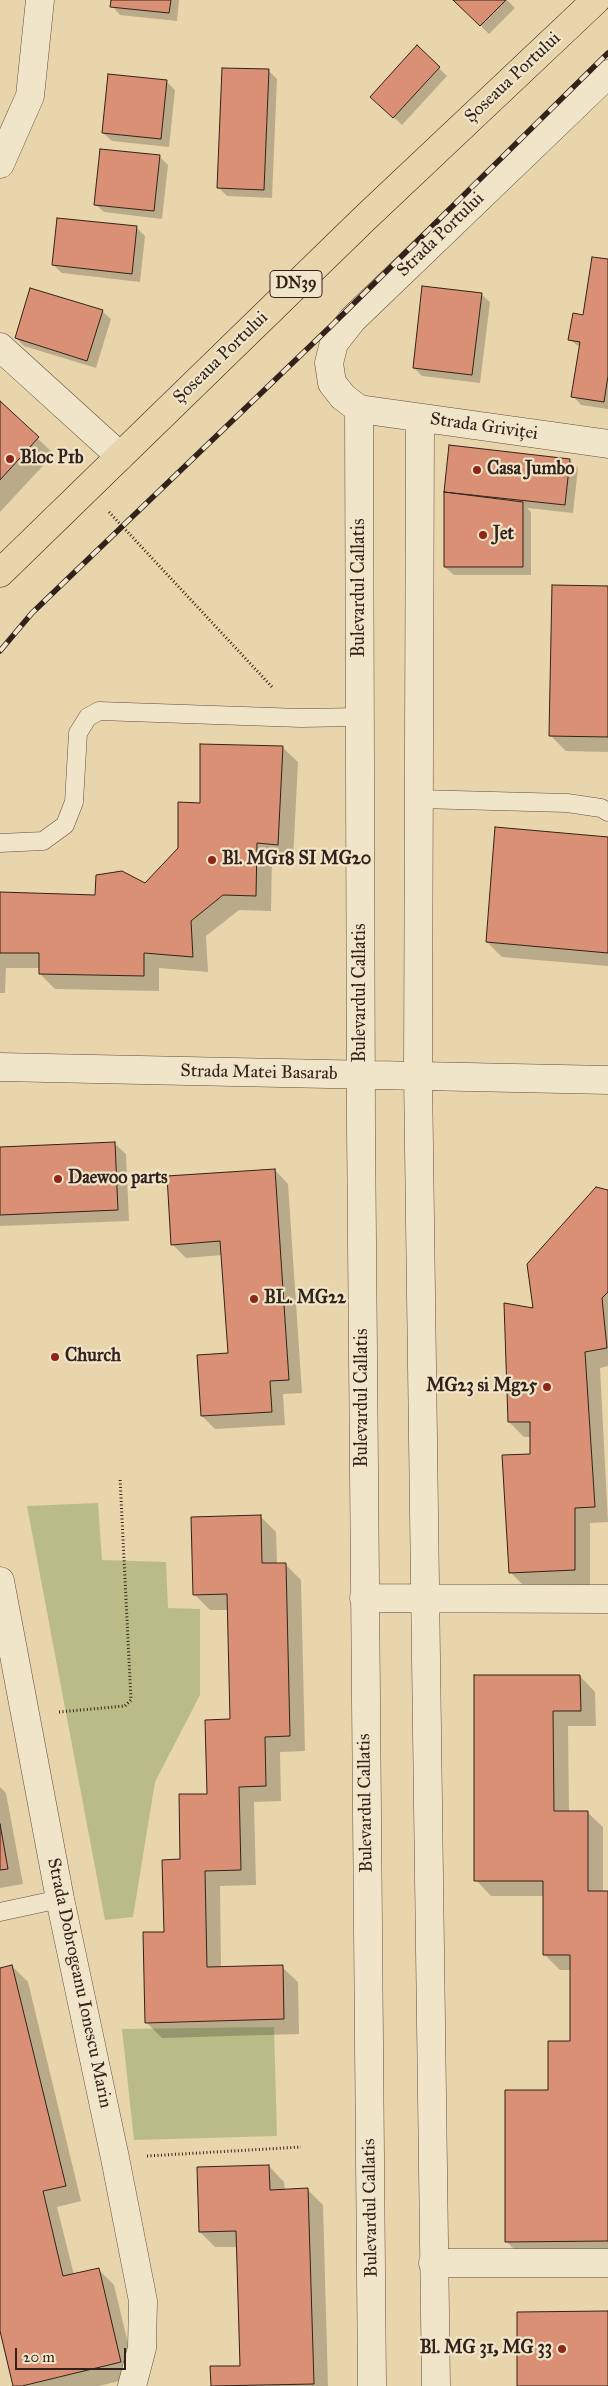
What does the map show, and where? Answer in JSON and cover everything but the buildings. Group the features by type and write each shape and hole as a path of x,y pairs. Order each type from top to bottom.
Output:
{"main road":[{"name":"Șoseaua Portului","path":"0,573 364,218 596,0"}],"street":[{"path":"0,164 30,96 40,0"},
{"name":"Strada Portului","path":"359,410 343,397 332,383 329,363 334,343 352,320 608,74"},
{"path":"0,347 120,456"},
{"name":"Strada Griviței","path":"359,410 608,444"},
{"name":"Bulevardul Callatis","path":"359,410 364,1598 372,2386"},
{"path":"420,418 418,1075 436,2386"},
{"name":"Strada Matei Basarab","path":"0,1067 608,1080"},
{"name":"Strada Dobrogeanu Ionescu Marin","path":"0,1581 60,1899 115,2158 142,2301 142,2348 132,2386"},
{"path":"364,1598 608,1599"},
{"path":"434,2263 608,2263"}],"lane":[{"path":"0,843 43,841 65,825 74,802 78,733 88,717 99,711 301,718 360,717"},
{"path":"418,799 567,803 601,808 608,812"},
{"path":"0,1912 60,1899"}],"path":[{"path":"87,489 301,718"},
{"path":"25,1716 125,1706 131,1700 120,1478"},
{"path":"115,2158 302,2147"}],"green space":[{"path":"98,1503 102,1560 166,1562 168,1608 200,1609 200,1695 155,1782 133,1917 105,1920 27,1506"},
{"path":"274,2027 277,2136 134,2140 122,2029"}],"railway":[{"path":"0,651 32,613 330,327 608,53"}],"place":[{"name":"Bloc P1b","path":"10,459"},
{"name":"Casa Jumbo","path":"477,470"},
{"name":"Jet","path":"483,535"},
{"name":"Bl. MG18 SI MG20","path":"212,860"},
{"name":"Daewoo parts","path":"58,1179"},
{"name":"BL. MG22","path":"254,1299"},
{"name":"Church","path":"55,1357"},
{"name":"MG23 si Mg25","path":"547,1387"},
{"name":"Bl. MG 31, MG 33","path":"562,2349"}]}
